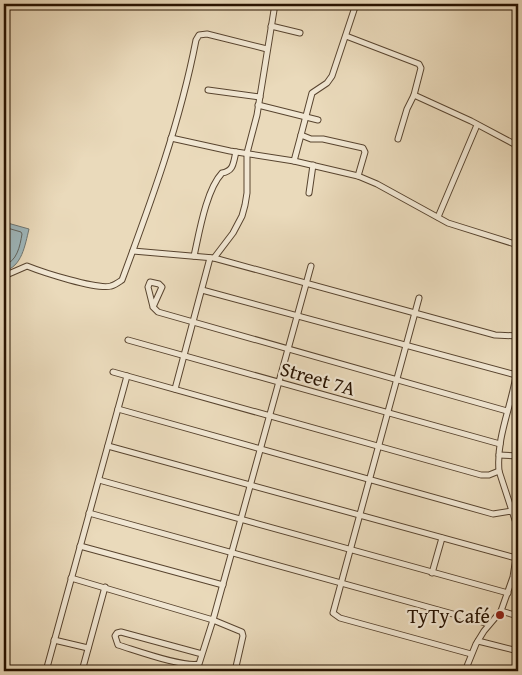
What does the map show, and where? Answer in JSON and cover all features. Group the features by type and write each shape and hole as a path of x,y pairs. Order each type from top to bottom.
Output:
{"street":[{"path":"175,389 212,258 233,234 242,216 247,192 247,154 260,97 275,4"},
{"path":"294,161 312,93 327,83 332,76 356,4"},
{"path":"271,26 300,33"},
{"path":"4,276 27,266 96,286 110,286 122,280 171,138 196,40 199,35 207,34 267,49"},
{"path":"346,36 419,64 421,68 414,95 407,109 398,139"},
{"path":"208,90 260,97"},
{"path":"414,95 478,124 518,146"},
{"path":"258,105 318,120"},
{"path":"438,217 478,124"},
{"path":"300,135 311,139 323,139 363,148 365,152 358,176"},
{"path":"171,138 236,152 294,161 358,176 377,184 448,223 518,245"},
{"path":"194,256 202,219 214,184 222,173 229,172 236,152"},
{"path":"309,193 313,165"},
{"path":"518,168 518,212"},
{"path":"133,250 212,258 495,335 518,336"},
{"path":"202,654 121,632 115,636 118,645 181,663 199,664 223,586 311,266"},
{"path":"202,290 516,375"},
{"path":"419,298 333,613 335,616 471,654"},
{"path":"153,307 158,312 507,411"},
{"path":"465,671 478,641 489,624 501,612 516,577 517,523 499,471 500,444 516,375 518,318"},
{"name":"Street 7A","path":"128,340 500,444"},
{"path":"113,372 481,475 489,475 499,471"},
{"path":"46,671 127,376"},
{"path":"118,409 493,514 512,511"},
{"path":"108,446 516,558"},
{"path":"500,454 518,456"},
{"path":"98,480 508,594"},
{"path":"89,513 489,624"},
{"path":"432,572 442,538"},
{"path":"80,546 223,586"},
{"path":"71,578 213,620 242,632 243,636 235,671"},
{"path":"82,671 105,588"},
{"path":"501,612 518,616"},
{"path":"54,640 88,648"},
{"path":"478,641 518,651"}],"water":[{"path":"4,222 29,229 19,260 10,269 4,271"}],"place":[{"name":"TyTy Café","path":"500,615"}]}
